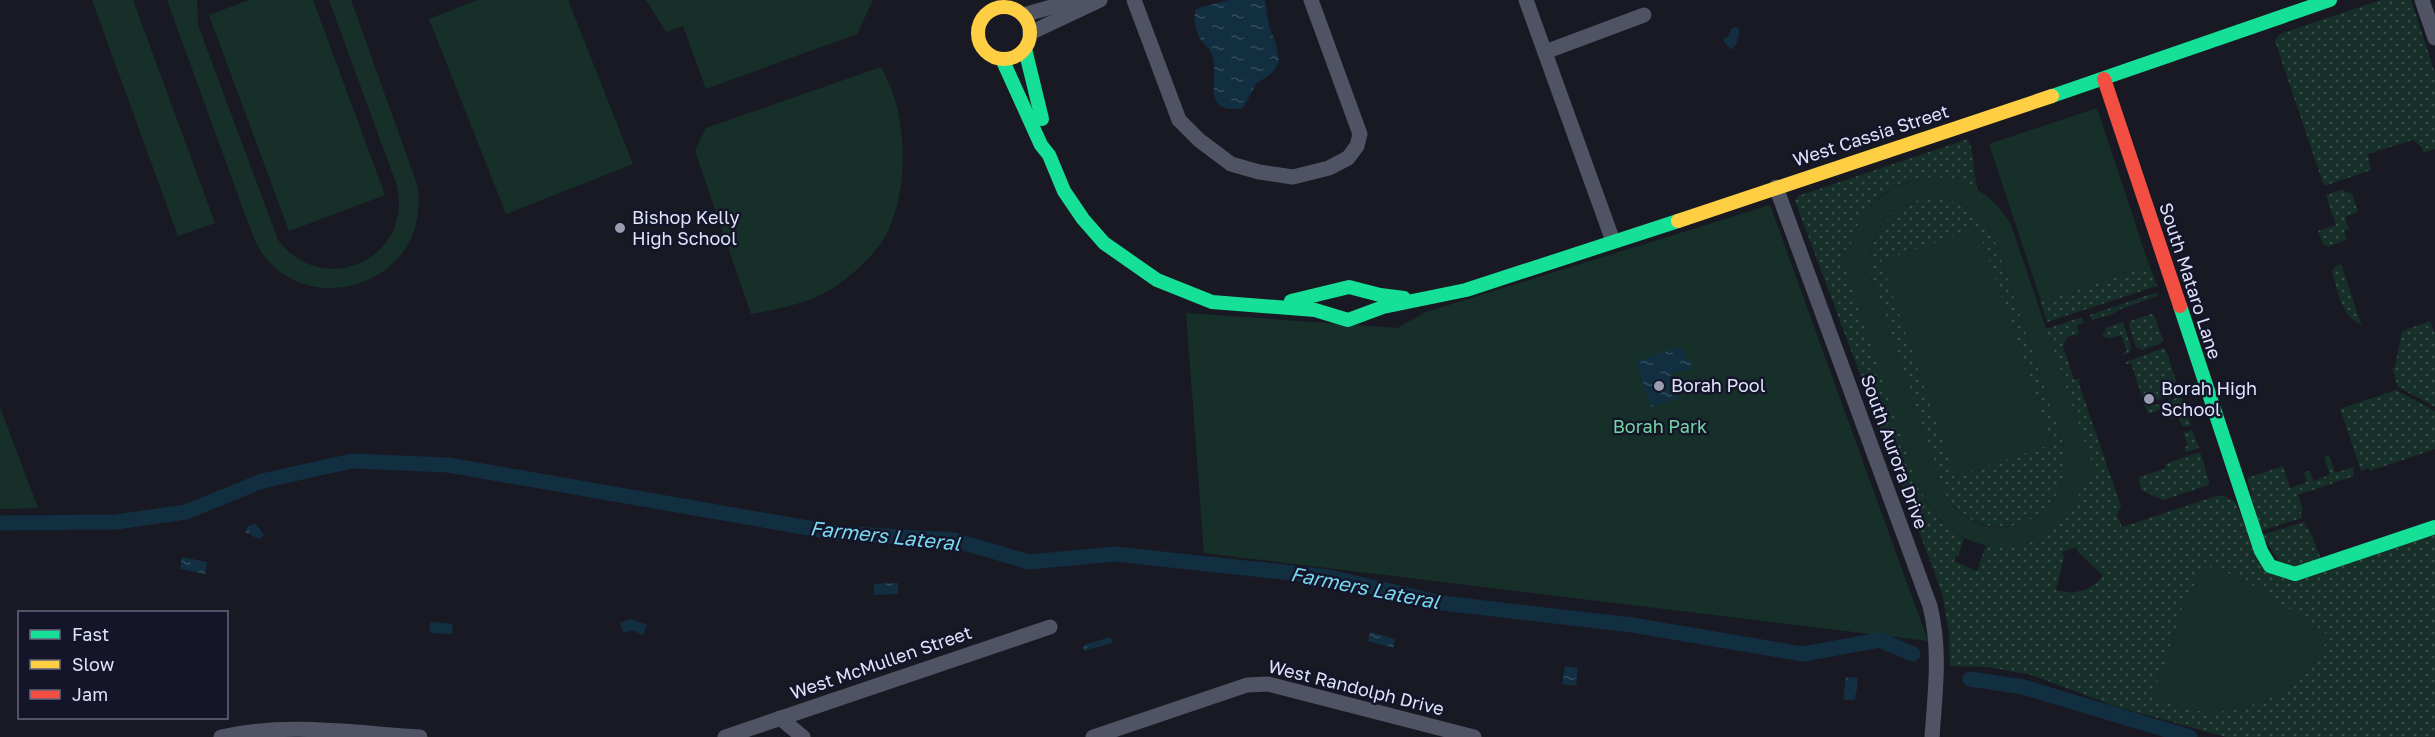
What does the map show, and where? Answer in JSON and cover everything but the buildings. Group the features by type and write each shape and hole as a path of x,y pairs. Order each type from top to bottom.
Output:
{"street":[{"path":"978,0 982,18"},
{"path":"1023,15 1076,0"},
{"path":"1030,33 1100,0"},
{"path":"1134,0 1179,120 1199,140 1231,165 1293,177 1329,168 1348,158 1357,146 1360,134 1311,0"},
{"path":"1526,0 1613,240"},
{"name":"West Cassia Street","path":"1257,305 1315,310 1348,320 1383,307 1466,290 2104,79 2330,0"},
{"path":"2422,0 2435,38"},
{"path":"1025,48 1011,58 993,57 980,44 979,27 982,18 1003,3 1023,15 1029,25 1030,33 1025,48 1027,64 1049,155 1064,191 1083,219 1104,243 1156,280 1212,302 1257,305 1310,298 1349,287 1380,296 1421,300"},
{"path":"1545,52 1644,15"},
{"path":"1002,59 1041,145 1049,155"},
{"name":"South Mataro Lane","path":"2104,79 2265,559 2277,570 2295,574 2435,527"},
{"name":"South Aurora Drive","path":"1776,187 1930,606 1936,630 1938,654 1932,737"},
{"name":"West McMullen Street","path":"725,737 1050,627"},
{"name":"West Randolph Drive","path":"1093,737 1247,685 1268,684 1474,737"},
{"path":"780,718 803,737"},
{"path":"221,737 241,732 302,730 420,737"}],"green space":[{"path":"92,0 133,0 215,223 178,236"},
{"path":"167,0 197,0 198,25 278,240 297,258 319,267 341,268 362,262 380,250 393,232 399,209 396,183 329,0 351,0 418,187 418,212 412,236 400,256 384,271 365,281 344,287 322,288 301,283 281,273 265,257 250,228"},
{"path":"249,0 313,0 385,195 289,231 209,15"},
{"path":"477,0 568,0 633,164 506,214 429,19"},
{"path":"646,0 873,0 857,34 706,89 683,26 666,32"},
{"path":"2381,0 2411,0 2435,73 2435,149 2423,153 2422,147 2413,140 2368,154 2371,170 2324,186 2275,41 2280,34"},
{"path":"881,67 895,100 903,151 898,203 886,235 876,250 861,265 830,290 802,302 751,314 695,151 706,128"},
{"path":"2097,108 2149,265 2041,301 1989,144"},
{"path":"1968,139 1977,189 1956,181 1936,178 1916,180 1898,186 1881,196 1868,210 1857,228 1850,249 1841,251 1925,501 1941,522 1964,539 1954,561 1977,571 1986,546 2013,546 2082,489 2085,478 2095,475 2046,329 2082,317 2084,323 2077,325 2079,334 2067,337 2063,346 2074,379 2083,379 2078,381 2121,506 2117,515 2122,527 2216,496 2224,496 2235,502 2266,571 2435,535 2435,737 2226,737 2114,706 2032,675 1988,667 1950,666 1949,633 1942,593 1795,201 1798,196","holes":["2076,547 2078,552 2103,576 2082,591 2056,590 2064,557 2062,552"]},
{"path":"1936,177 1948,179 1980,191 1997,206 2011,225 2096,475 2085,478 2072,507 2054,528 2031,541 2007,546 1981,544 1957,534 1936,516 1920,489 1840,251 1850,249 1861,219 1880,197 1892,189 1920,179","holes":["1933,197 1967,207 1981,218 1992,232 2063,442 2065,469 2058,492 2044,510 2026,522 2004,527 1982,525 1962,514 1944,494 1870,274 1872,245 1877,232 1885,222 1905,205"]},
{"path":"2344,189 2345,192 2352,193 2358,212 2345,217 2349,229 2344,231 2347,239 2329,247 2323,244 2318,231 2336,225 2326,195"},
{"path":"1933,197 1967,207 1987,224 1992,232 2063,442 2065,469 2058,491 2045,509 2027,521 2006,527 1984,524 1962,514 1944,494 1870,274 1873,245 1885,222 1894,212 1906,205"},
{"name":"Borah Park","path":"1770,205 1928,641 1204,553 1186,313 1397,328 1426,312"},
{"path":"1978,228 2052,444 1955,477 1881,261"},
{"path":"2341,264 2362,325 2349,316 2339,295 2332,272 2335,266"},
{"path":"2149,265 2157,286 2047,322 2040,301"},
{"path":"2154,293 2158,294 2157,296 2118,310 2114,314 2092,320 2090,315"},
{"path":"2154,315 2163,340 2161,343 2142,350 2136,347 2129,326 2130,321"},
{"path":"2430,321 2435,334 2435,407 2398,387 2392,368 2395,367 2402,331"},
{"path":"2123,322 2131,347 2129,353 2123,355 2127,351 2121,335 2109,339 2104,338 2102,334 2105,333 2105,328"},
{"path":"2163,348 2166,350 2179,389 2177,393 2157,400 2150,396 2142,397 2131,363 2126,364 2126,362"},
{"path":"2396,390 2435,411 2435,449 2370,471 2369,468 2361,471 2340,409"},
{"path":"2179,397 2182,399 2191,425 2184,427 2178,417 2172,419 2167,407 2148,414 2144,402 2148,401 2156,405"},
{"path":"0,407 38,508 0,509"},
{"path":"2192,430 2199,448 2186,452 2184,447 2188,446 2183,433"},
{"path":"2200,452 2209,485 2163,500 2141,490 2139,477 2166,468 2165,464"},
{"path":"2329,455 2335,473 2353,467 2354,476 2298,495 2303,510 2302,518 2261,531 2247,478 2283,466 2290,488 2307,482 2304,472 2310,471 2313,481 2330,475 2324,457"},
{"path":"2304,522 2321,559 2297,567 2281,564 2262,535"},
{"path":"2214,566 2261,590 2330,636 2313,664 2299,678 2272,697 2241,708 2209,712 2187,709 2149,696 2166,663 2181,610 2202,571"}],"water":[{"path":"1229,0 1265,0 1269,26 1276,44 1279,62 1273,72 1256,84 1243,108 1229,109 1220,106 1216,100 1214,61 1211,51 1197,33 1195,10"},
{"path":"1736,27 1739,29 1736,40 1738,43 1731,49 1724,39 1728,37 1731,29"},
{"name":"Borah Pool","path":"1681,346 1693,369 1670,373 1679,398 1651,407 1636,362"},
{"path":"256,524 264,535 259,539 245,532 248,526"},
{"path":"182,557 207,562 205,574 180,569"},
{"path":"898,583 898,594 874,595 874,584"},
{"path":"631,619 647,625 643,635 632,630 624,633 620,623"},
{"path":"431,622 452,624 452,634 431,633 429,630"},
{"path":"1370,632 1395,639 1393,648 1368,641"},
{"path":"1111,637 1112,643 1084,651 1083,645"},
{"path":"1565,666 1578,668 1576,686 1562,684"},
{"path":"1846,677 1858,678 1855,700 1843,699"}],"waterway":[{"name":"Farmers Lateral","path":"0,523 116,522 186,512 262,481 352,461 448,465 837,533 954,540 1029,562 1115,554 1329,577 1442,603 1632,625 1803,654 1880,640 1913,654"},
{"name":"Farmers Lateral","path":"1970,679 2023,687 2190,737"}],"traffic: fast":[{"path":"2052,96 2330,0"},
{"path":"1025,49 1042,119"},
{"path":"1002,59 1064,191 1083,219 1104,243 1157,280 1212,302 1315,310 1348,320 1383,307 1466,290 1678,221"},
{"path":"1291,301 1349,287 1404,298"},
{"path":"2180,306 2261,551 2270,566 2295,574 2435,527"}],"traffic: slow":[{"path":"1004,7 1018,11 1026,19 1030,33 1026,47 1018,55 1004,59 990,55 982,47 978,33 982,19 990,11 1004,7"},
{"path":"1678,221 2052,96"}],"traffic: jam":[{"path":"2104,79 2180,306"}],"place":[{"name":"Bishop Kelly High School","path":"620,228"},
{"name":"Borah Pool","path":"1659,386"},
{"name":"Borah High School","path":"2149,399"}]}
